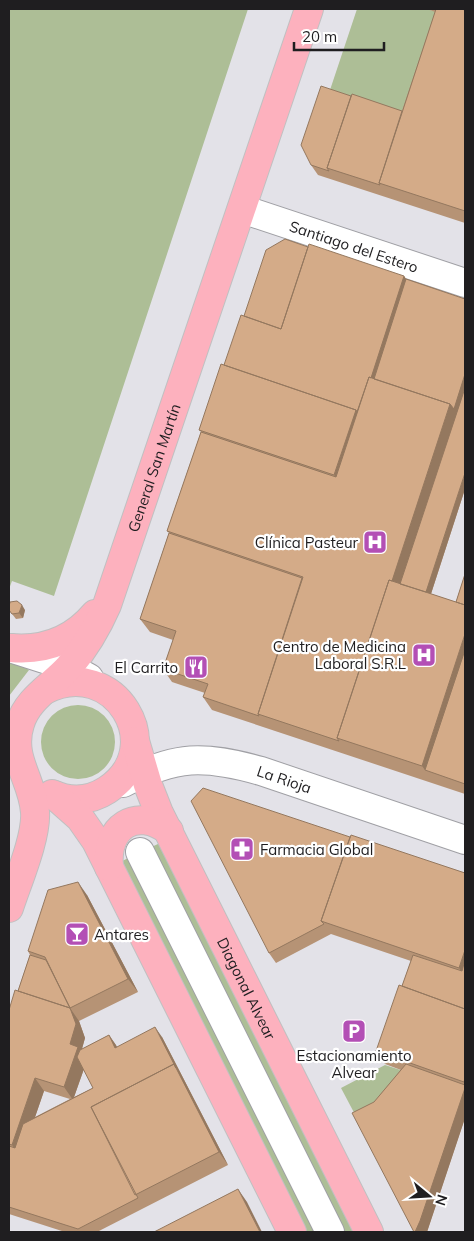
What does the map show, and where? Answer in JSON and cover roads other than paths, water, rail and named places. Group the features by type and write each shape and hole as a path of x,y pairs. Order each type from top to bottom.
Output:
{"main road":[{"name":"General San Martín","path":"9,908 34,826 34,805 18,765 19,724 26,709 69,667 88,641 95,630 113,588 309,9"},
{"path":"10,648 43,647 73,635 92,617 113,588"},
{"name":"Diagonal Alvear","path":"38,696 53,686 70,682 86,683 103,688 116,697 126,710 133,725 135,741 144,772 159,812 369,1232"},
{"name":"Diagonal Alvear","path":"54,795 78,800 102,794 115,785 126,772 132,757 135,741"},
{"name":"Diagonal Alvear","path":"18,765 39,787 54,795 72,809 88,828 292,1232"},
{"path":"109,867 108,856 112,838 116,831 123,826 142,820 160,825 169,831"}],"street":[{"name":"Santiago del Estero","path":"242,209 465,282"},
{"path":"10,648 69,667 80,672 103,688"},
{"name":"La Rioja","path":"102,794 144,772 169,763 183,760 213,760 261,771 465,840"},
{"path":"140,852 330,1232"}],"place":[{"name":"Clínica Pasteur","path":"375,542"},
{"name":"Centro de Medicina Laboral S.R.L","path":"424,655"},
{"name":"El Carrito","path":"196,667"},
{"name":"Farmacia Global","path":"242,849"},
{"name":"Antares","path":"77,934"},
{"name":"Estacionamiento Alvear","path":"354,1031"}]}
